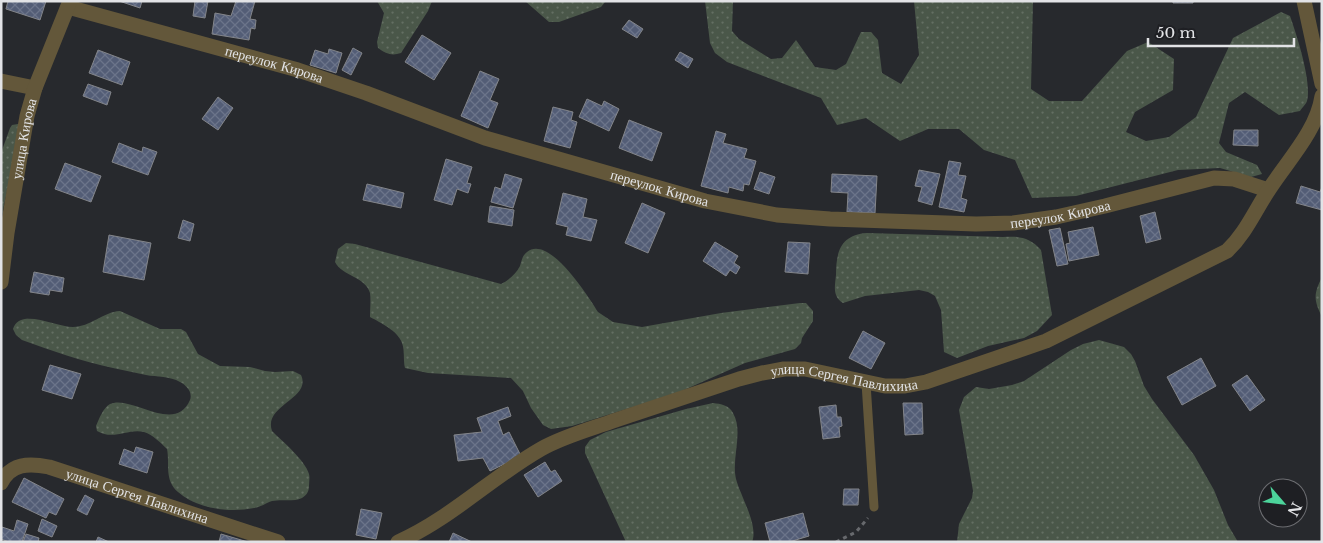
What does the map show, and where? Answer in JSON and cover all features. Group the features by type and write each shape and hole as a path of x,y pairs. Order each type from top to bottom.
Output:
{"street":[{"path":"1304,1 1322,84"},
{"name":"улица Кирова","path":"1,282 4,236 27,116 35,88 69,4"},
{"name":"переулок Кирова","path":"69,4 298,70 366,92 485,138 705,200 776,214 830,219 976,224 1014,223 1056,217 1214,178 1234,179 1268,190"},
{"path":"1,81 35,88"},
{"name":"улица Сергея Павлихина","path":"398,542 438,519 511,467 544,447 582,432 739,379 784,369 805,369 866,383 885,386 905,386 926,382 1029,348 1063,333 1227,251 1245,232 1268,190 1316,118 1322,96"},
{"name":"улица Сергея Павлихина","path":"1,483 12,469 22,465 34,464 49,467 278,542"}],"lane":[{"path":"866,383 874,507"}],"path":[{"path":"836,542 856,532 867,520 874,507"}],"green space":[{"path":"377,1 432,1 428,11 401,53 389,54 378,48 377,42 384,13"},
{"path":"525,1 606,1 601,7 559,22 549,22"},
{"path":"705,1 733,1 732,31 739,39 771,59 782,58 796,40 815,67 836,70 846,64 861,32 871,32 878,40 882,73 901,84 919,55 914,1 1033,1 1031,89 1049,101 1082,101 1127,51 1148,42 1174,59 1173,90 1135,112 1126,132 1146,141 1169,137 1196,117 1233,38 1281,12 1290,16 1300,47 1306,71 1307,101 1300,111 1279,115 1245,92 1229,103 1219,143 1226,152 1257,165 1262,174 1251,177 1220,168 1178,170 1076,196 1032,198 1015,160 984,150 959,129 928,129 900,141 866,118 837,125 821,98 727,62 715,53 710,43"},
{"path":"18,124 21,128 1,219 1,153 10,128 12,125"},
{"path":"867,233 1024,238 1033,242 1041,250 1052,315 1037,331 1024,338 988,346 957,358 944,352 941,310 935,296 928,292 919,290 865,296 843,303 839,300 835,287 839,252 851,237"},
{"path":"346,243 501,284 516,272 527,252 536,249 546,252 567,269 598,312 613,322 642,327 721,313 800,303 806,303 813,311 813,321 802,338 801,343 795,349 745,363 675,394 572,426 551,429 543,425 531,408 523,391 511,378 428,373 405,368 400,339 389,328 370,317 370,293 368,288 364,283 338,267 335,262 338,249"},
{"path":"1322,277 1322,317 1317,306 1316,293"},
{"path":"120,311 160,329 181,329 186,332 198,354 220,366 250,367 275,372 293,371 301,375 303,383 300,390 280,408 271,422 272,431 293,451 307,469 309,474 309,490 305,496 299,499 272,501 257,507 235,510 204,506 186,498 178,492 171,482 168,472 167,449 157,439 147,433 138,431 115,435 103,434 97,431 96,426 105,408 110,404 119,402 164,414 174,414 183,410 190,400 191,394 187,387 172,379 113,368 56,352 22,340 13,329 23,319 39,320 73,327"},
{"path":"1099,340 1124,347 1131,354 1144,386 1194,455 1214,490 1228,525 1238,542 957,542 959,524 972,498 973,491 959,410 964,397 976,387 989,389 1024,381 1071,350 1083,344"},
{"path":"713,403 722,404 729,408 736,420 736,479 751,519 753,528 752,542 626,542 585,453 585,447 590,440 606,432"}],"building":[{"path":"8,1 46,1 40,20 6,9"},
{"path":"119,1 142,1 140,8"},
{"path":"195,1 208,1 205,18 193,16"},
{"path":"236,1 255,1 250,19 256,20 255,29 251,28 249,40 212,34 215,13 231,16"},
{"path":"1173,1 1193,1 1193,3 1173,3"},
{"path":"629,20 643,29 637,38 622,29"},
{"path":"422,35 451,53 434,80 405,62"},
{"path":"353,48 362,53 351,75 342,70"},
{"path":"329,49 342,53 336,73 310,65 315,50 328,54"},
{"path":"98,50 130,62 122,85 89,73"},
{"path":"680,52 693,59 688,68 675,60"},
{"path":"480,71 499,79 490,100 498,103 488,128 461,116"},
{"path":"88,84 111,92 107,105 83,96"},
{"path":"218,97 233,108 218,130 202,119"},
{"path":"587,99 602,106 604,101 619,109 609,131 579,117"},
{"path":"553,107 573,112 571,120 577,122 570,148 544,141"},
{"path":"629,120 662,133 652,161 619,148"},
{"path":"1234,130 1258,130 1258,146 1233,145"},
{"path":"716,131 726,134 723,143 747,149 744,158 756,161 749,185 744,184 743,191 729,187 728,193 701,186"},
{"path":"119,143 142,152 143,147 157,152 148,175 112,162"},
{"path":"446,159 472,167 467,183 471,184 468,193 457,189 452,205 434,200"},
{"path":"949,161 961,163 958,175 966,176 961,198 967,200 964,212 939,207"},
{"path":"65,163 101,176 91,202 55,189"},
{"path":"919,170 940,174 932,205 918,201 922,187 915,186"},
{"path":"760,172 775,177 769,194 754,189"},
{"path":"505,174 522,179 513,208 491,202 495,187 501,189"},
{"path":"832,174 877,176 875,213 847,212 848,193 831,192"},
{"path":"367,184 404,193 401,208 363,200"},
{"path":"1301,186 1320,192 1322,187 1322,210 1296,203"},
{"path":"563,193 587,199 583,217 597,220 591,241 566,235 568,227 556,224"},
{"path":"642,203 665,213 648,253 625,243"},
{"path":"490,206 514,210 512,226 488,222"},
{"path":"1155,212 1161,239 1146,243 1140,216"},
{"path":"183,220 194,224 190,241 178,238"},
{"path":"1093,227 1099,255 1069,261 1066,244 1070,243 1068,232"},
{"path":"1060,228 1068,264 1057,266 1049,230"},
{"path":"109,235 151,243 144,280 103,272"},
{"path":"715,242 738,256 734,263 740,267 736,274 730,270 726,276 703,261"},
{"path":"788,242 810,243 808,274 785,272"},
{"path":"34,272 64,278 62,292 50,290 49,295 30,292"},
{"path":"863,331 885,343 871,369 849,358"},
{"path":"1201,358 1216,386 1182,405 1167,377"},
{"path":"50,365 81,374 72,399 42,390"},
{"path":"1247,375 1265,400 1250,411 1232,385"},
{"path":"903,403 922,403 923,434 905,435"},
{"path":"836,405 837,417 841,417 840,437 823,439 819,407"},
{"path":"508,407 511,416 498,421 503,435 509,432 521,456 490,471 483,458 458,461 454,435 482,432 477,418"},
{"path":"136,447 153,452 147,473 119,464 124,449 134,453"},
{"path":"545,462 551,472 555,470 562,481 538,497 524,475"},
{"path":"24,478 64,499 56,515 49,512 46,518 12,502"},
{"path":"844,489 859,489 858,505 843,505"},
{"path":"85,495 94,500 87,515 77,510"},
{"path":"361,509 382,513 376,539 356,535"},
{"path":"803,513 809,536 789,542 770,542 765,523"},
{"path":"42,519 57,526 52,537 38,531"},
{"path":"17,520 28,524 22,542 9,542 1,539 2,527 14,531"},
{"path":"453,533 472,542 449,542"},
{"path":"26,534 39,538 38,542 23,542"},
{"path":"221,534 248,542 219,542"},
{"path":"98,537 109,542 96,542"}]}
